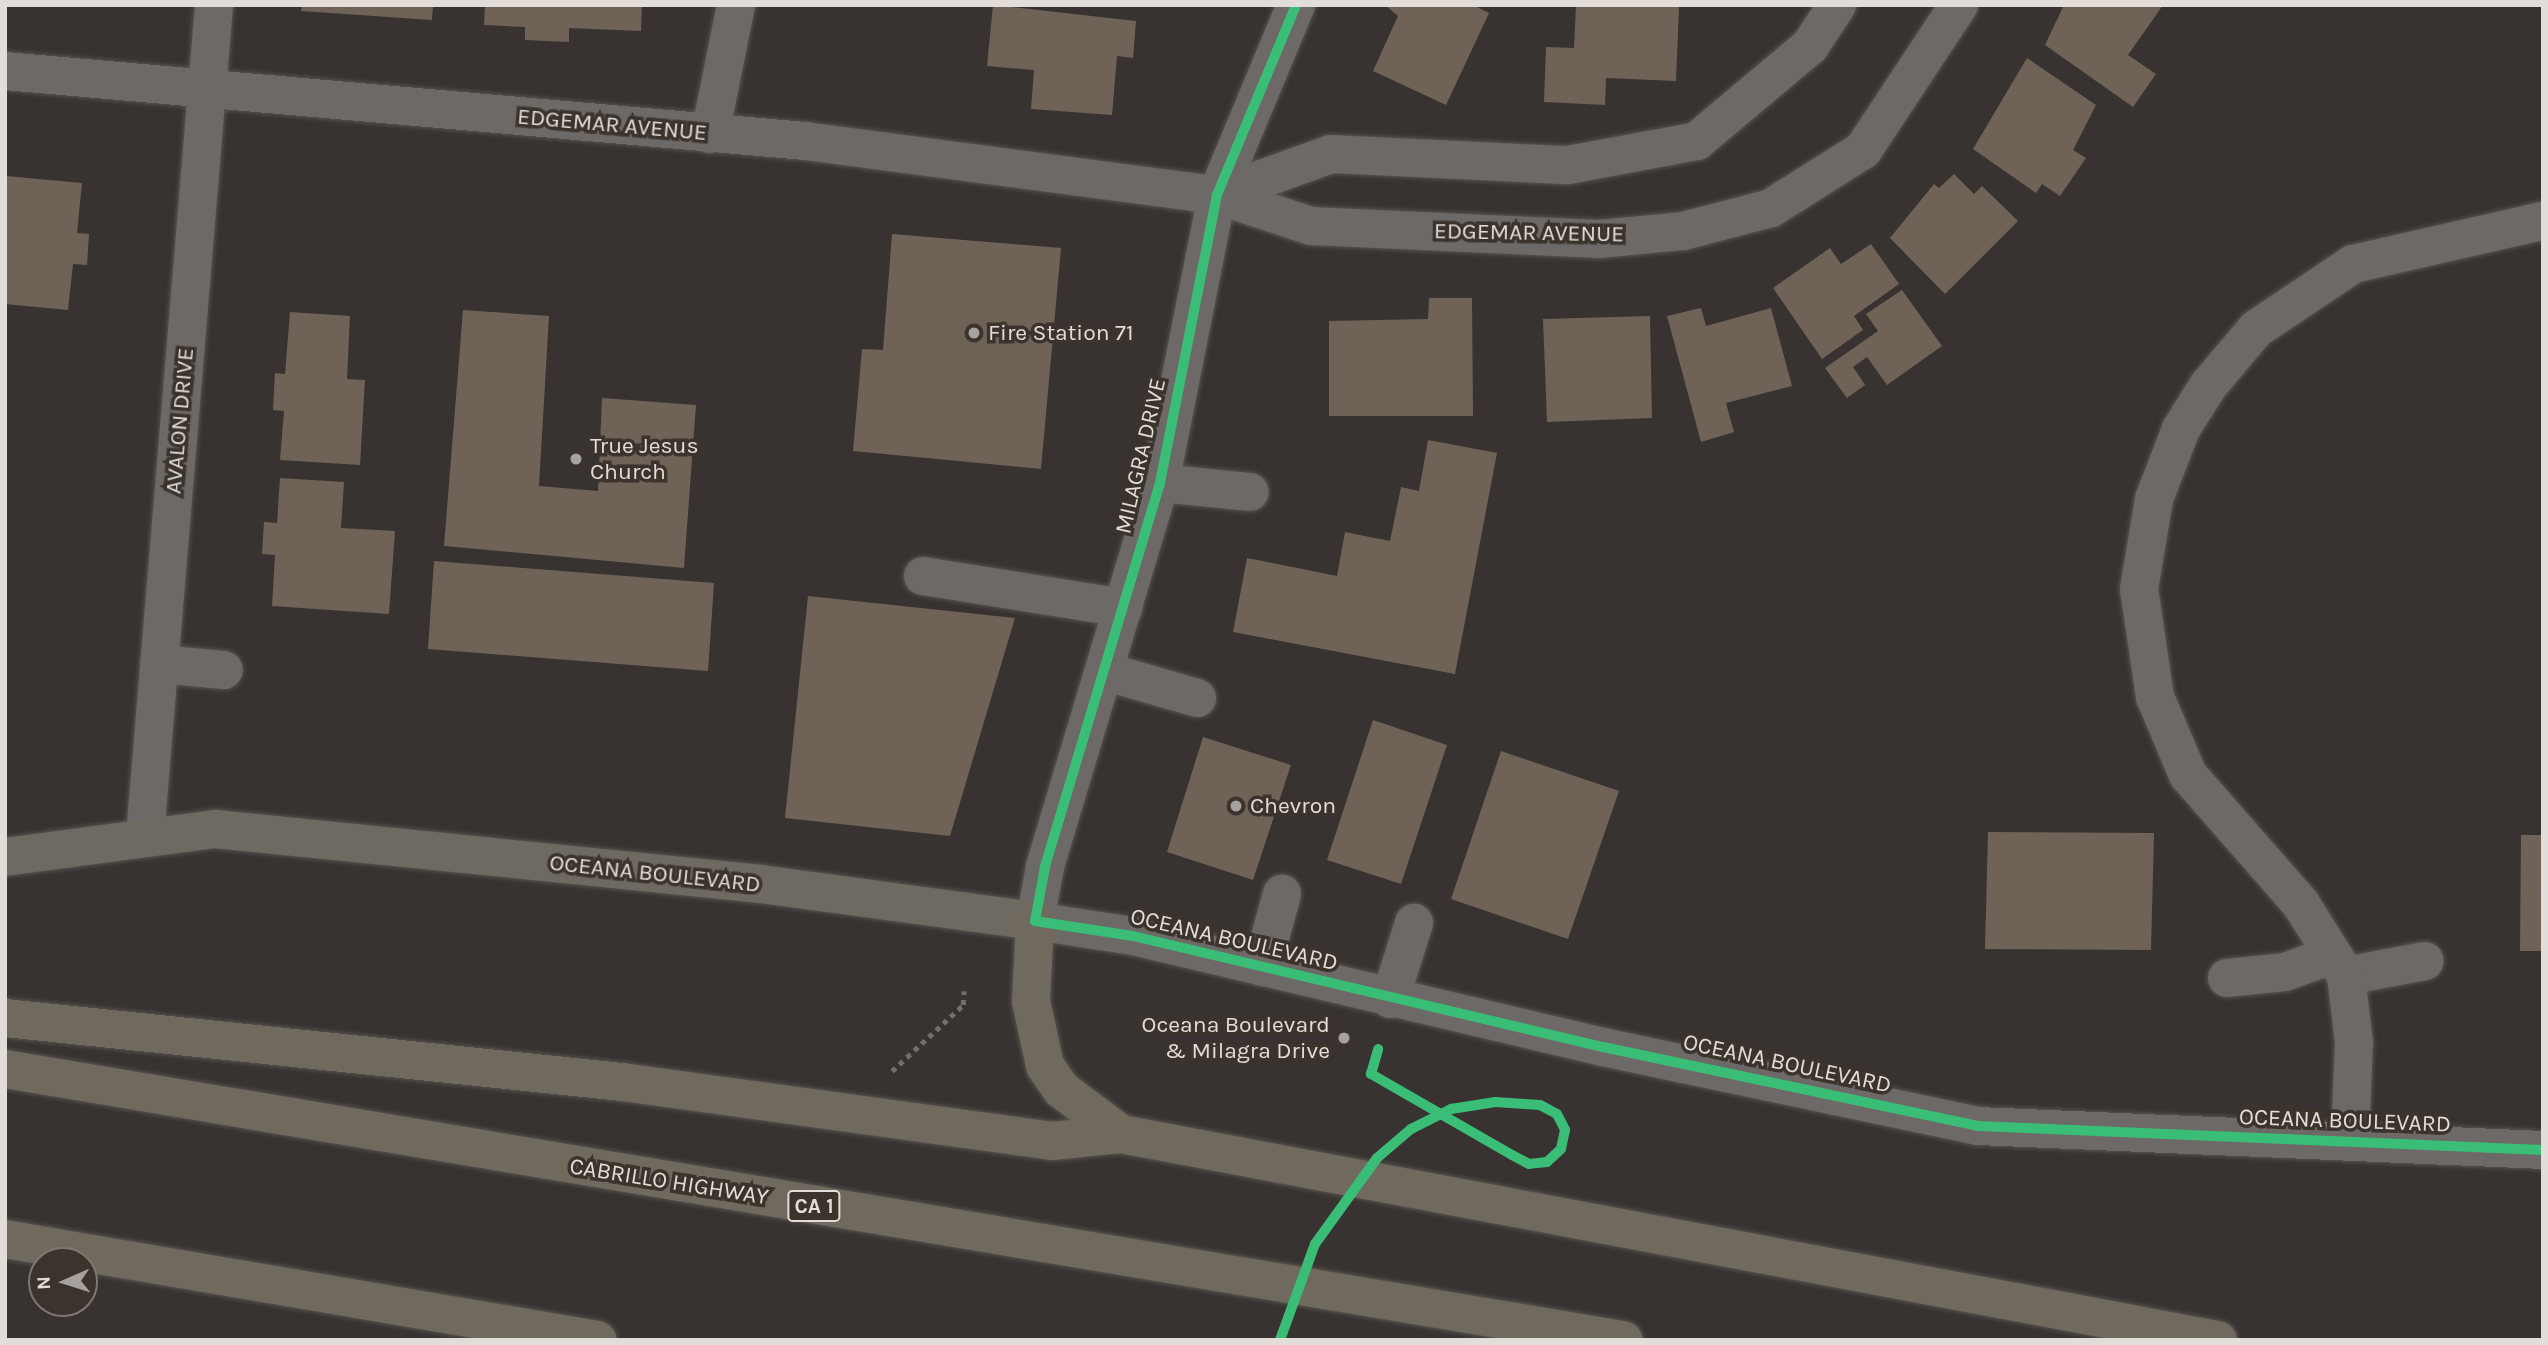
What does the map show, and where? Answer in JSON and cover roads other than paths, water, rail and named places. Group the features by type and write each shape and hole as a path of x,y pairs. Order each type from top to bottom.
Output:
{"highway":[{"path":"1035,921 1031,1001 1045,1066 1062,1090 1121,1134"},
{"path":"5,1018 622,1082 1052,1141 1121,1134 2218,1340"},
{"name":"CABRILLO HIGHWAY","path":"5,1069 1623,1340"},
{"path":"5,1239 597,1340"}],"main road":[{"name":"OCEANA BOULEVARD","path":"5,857 145,836 215,829 761,884 1035,921"}],"street":[{"name":"AVALON DRIVE","path":"145,836 214,5"},
{"path":"710,134 736,5"},
{"name":"MILAGRA DRIVE","path":"1035,921 1104,671 1160,483 1217,195 1296,5"},
{"name":"EDGEMAR AVENUE","path":"1217,195 1331,154 1568,165 1697,141 1810,46 1837,5"},
{"name":"EDGEMAR AVENUE","path":"5,71 710,134 1217,195 1311,226 1599,239 1709,224 1771,208 1863,150 1959,5"},
{"path":"2350,1140 2354,1042 2339,965 2301,904 2188,775 2155,697 2139,589 2154,499 2188,418 2256,329 2353,264 2543,221"},
{"path":"1160,483 1250,492"},
{"path":"923,576 1124,608"},
{"path":"159,664 225,670"},
{"path":"1104,671 1197,698"},
{"path":"1262,967 1282,894"},
{"name":"OCEANA BOULEVARD","path":"1035,921 1262,967 1390,999 1978,1126 2543,1150"},
{"path":"1390,999 1414,923"},
{"path":"2227,978 2339,965 2425,961"}],"place":[{"name":"Fire Station 71","path":"974,333"},
{"name":"True Jesus Church","path":"576,459"},
{"name":"Chevron","path":"1236,806"},
{"name":"Oceana Boulevard & Milagra Drive","path":"1344,1038"}]}
